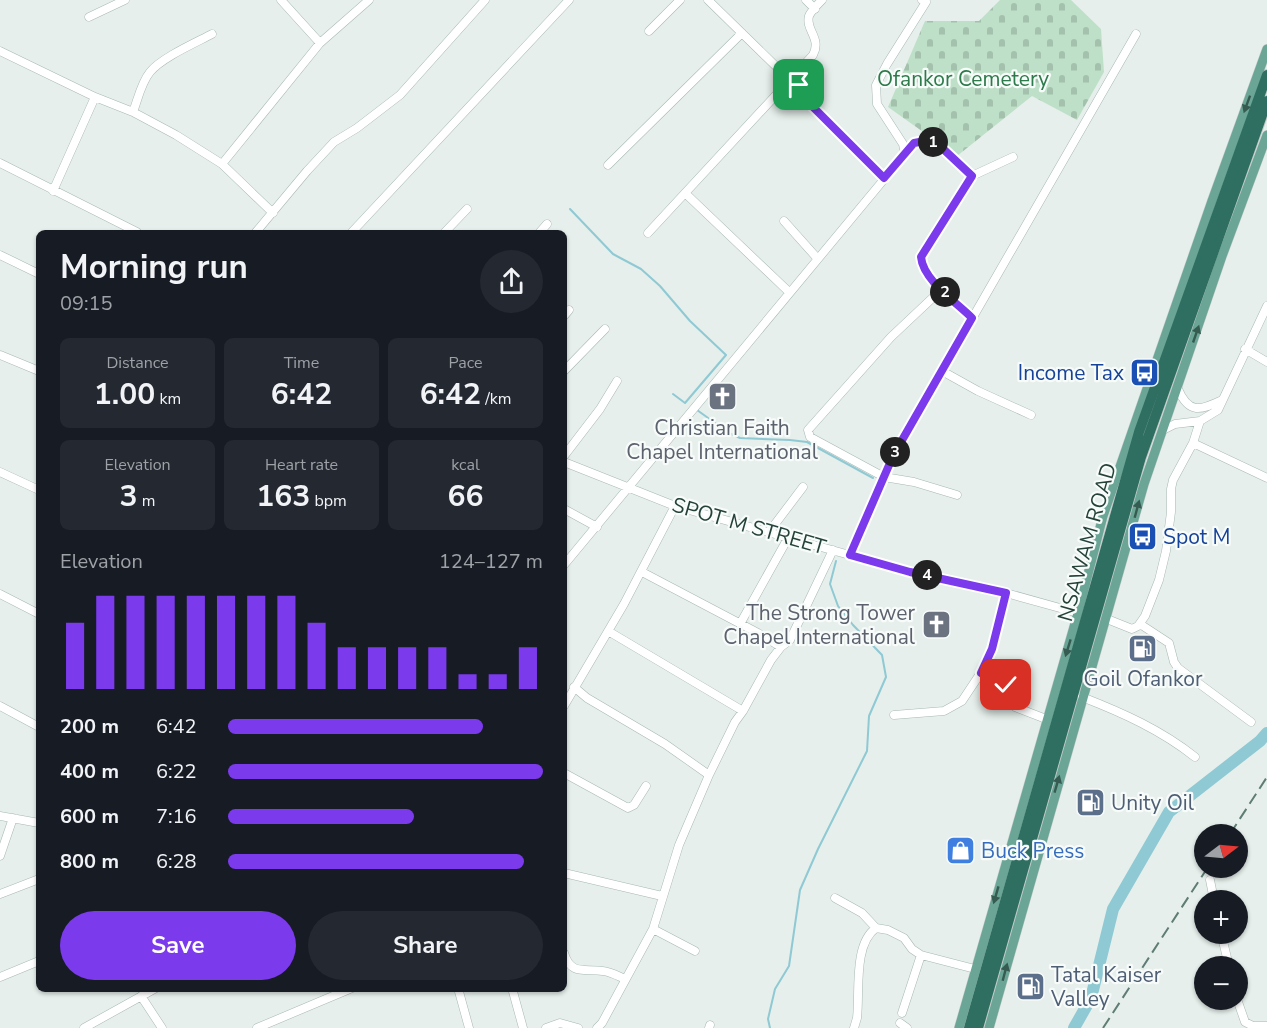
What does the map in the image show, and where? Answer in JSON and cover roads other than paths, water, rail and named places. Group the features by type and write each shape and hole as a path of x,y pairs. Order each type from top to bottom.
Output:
{"highway":[{"name":"NSAWAM ROAD","path":"969,1028 1136,444 1267,75"},
{"name":"NSAWAM ROAD","path":"978,1028 1141,457 1267,100"}],"main road":[{"path":"958,1028 1078,613 1103,516 1267,48"},
{"path":"989,1028 1144,484 1222,256 1267,135"}],"street":[{"path":"89,18 125,0"},
{"path":"281,0 320,43"},
{"path":"222,164 320,43 369,0"},
{"path":"258,230 334,142 357,128 399,95 485,0"},
{"path":"354,230 569,0"},
{"path":"649,31 680,0"},
{"path":"708,0 792,76 808,102 884,178"},
{"path":"806,0 815,9"},
{"path":"648,233 813,55 816,49 816,39 809,24 809,16 822,0"},
{"path":"905,153 903,144 877,104 876,86 925,1"},
{"path":"608,165 742,33"},
{"path":"133,112 145,80 151,71 212,34"},
{"path":"850,555 893,456 1136,34"},
{"path":"0,51 133,112 172,133 222,164 273,213"},
{"path":"53,191 96,97"},
{"path":"567,562 914,143 930,140 940,146 972,176"},
{"path":"972,318 930,278 922,265 921,257 972,176 1013,157"},
{"path":"0,163 133,230"},
{"path":"685,193 789,292"},
{"path":"447,230 467,208"},
{"path":"784,221 817,258"},
{"path":"542,230 547,224"},
{"path":"0,255 36,273"},
{"path":"942,290 891,337 808,430 810,437 884,477 914,482 957,495"},
{"path":"1163,430 1175,424 1200,421 1218,410 1267,306"},
{"path":"567,368 605,329"},
{"path":"1245,349 1267,362"},
{"path":"0,355 36,371"},
{"path":"942,371 978,391 1031,415"},
{"path":"567,452 596,414 617,381"},
{"path":"1178,389 1182,400 1188,406 1196,408 1203,409 1222,400"},
{"path":"1107,619 1129,629 1136,628 1140,624 1159,580 1166,551 1173,480 1192,443 1200,421"},
{"path":"1192,443 1267,478"},
{"name":"SPOT M STREET","path":"567,463 675,506 910,572 1006,593 1078,613"},
{"path":"0,472 36,489"},
{"path":"769,532 803,487"},
{"path":"567,700 642,572 675,506"},
{"path":"567,512 597,527"},
{"path":"740,624 788,538"},
{"path":"597,1028 602,1023 653,928 679,845 709,775 771,660 790,640 832,550"},
{"path":"642,572 781,647"},
{"path":"894,715 944,711 962,701 981,673 992,649 1006,593"},
{"path":"0,594 36,612"},
{"path":"1140,624 1169,643 1178,669 1251,722"},
{"path":"608,631 743,711"},
{"path":"981,673 992,678 996,683 1009,687 1013,705 1017,709 1046,719"},
{"path":"574,687 587,698 665,744 709,775"},
{"path":"1082,698 1134,718 1163,734 1195,757"},
{"path":"0,706 36,725"},
{"path":"567,775 628,808 634,805 646,786"},
{"path":"0,816 36,823"},
{"path":"0,856 13,818"},
{"path":"567,874 662,896"},
{"path":"0,894 36,880"},
{"path":"1210,880 1212,890"},
{"path":"835,898 862,913 876,928 888,930 904,938 912,949 921,955 975,969"},
{"path":"653,928 695,951"},
{"path":"854,1028 857,1018 862,953 868,937 876,928"},
{"path":"902,1013 921,955"},
{"path":"0,977 36,962"},
{"path":"567,962 578,970 605,971 626,979"},
{"path":"84,1028 148,992"},
{"path":"257,1028 342,992"},
{"path":"459,992 469,1028"},
{"path":"513,992 523,1028"},
{"path":"141,996 162,1028"},
{"path":"1241,1010 1245,1022 1253,1026 1267,1026"},
{"path":"546,1028 560,1023 578,1028"}],"waterway":[{"path":"570,209 613,254 641,269 660,286 690,321 726,355 685,403 673,394"},
{"path":"697,410 729,433 740,438 807,442 873,478"},
{"path":"770,1028 768,1019 775,989 789,966 800,890 867,751 869,716 886,677 882,655 838,606 830,584 836,561"},
{"path":"1074,1028 1091,998 1113,909 1169,812 1260,741 1267,733"}],"railway":[{"path":"1236,824 1267,777"},
{"path":"1103,1028 1201,878"}],"place":[{"name":"Income Tax","path":"1145,373"},
{"name":"Christian Faith Chapel International","path":"722,397"},
{"name":"Spot M","path":"1142,537"},
{"name":"The Strong Tower Chapel International","path":"936,625"},
{"name":"Goil Ofankor","path":"1143,648"},
{"name":"Unity Oil","path":"1090,803"},
{"name":"Buck Press","path":"960,851"},
{"name":"Tatal Kaiser Valley","path":"1030,987"}],"park label":[{"name":"Ofankor Cemetery","path":"963,79"}]}
